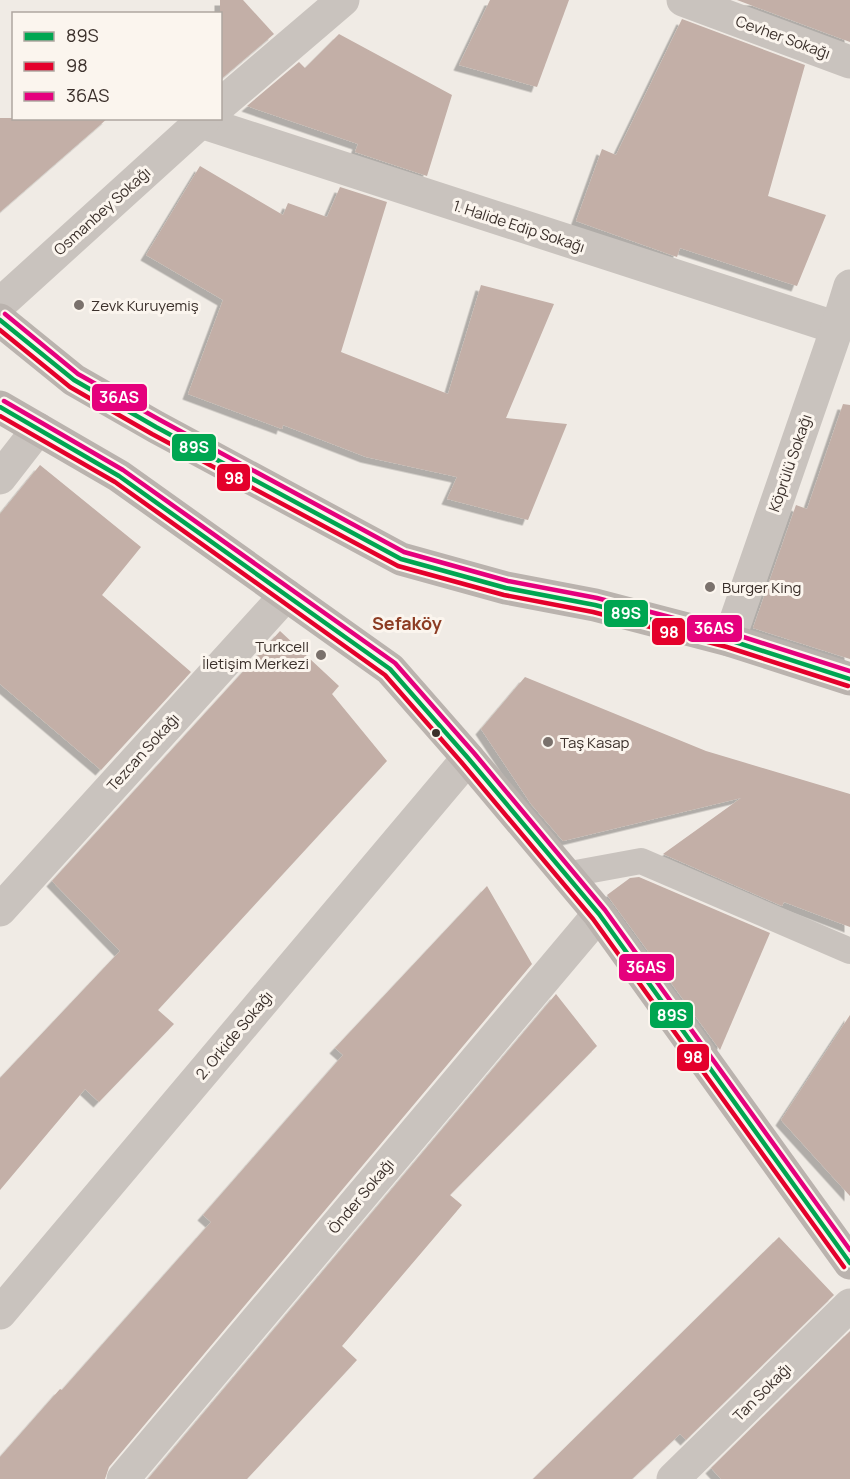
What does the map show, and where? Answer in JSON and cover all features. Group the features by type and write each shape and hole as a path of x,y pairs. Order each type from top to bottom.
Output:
{"main road":[{"path":"0,320 74,380 156,427 401,559 506,588 595,605 729,640 850,678"},
{"path":"0,407 119,476 390,669 599,914 850,1263"}],"street":[{"name":"Osmanbey Sokağı","path":"222,104 343,0"},
{"name":"Cevher Sokağı","path":"682,0 850,62"},
{"name":"1. Halide Edip Sokağı","path":"222,119 837,328"},
{"name":"Osmanbey Sokağı","path":"0,304 203,120"},
{"name":"Köprülü Sokağı","path":"729,640 850,286"},
{"path":"0,478 38,429"},
{"name":"Tezcan Sokağı","path":"0,910 286,595"},
{"name":"2. Orkide Sokağı","path":"0,1313 468,758"},
{"name":"Önder Sokağı","path":"123,1479 599,914"},
{"name":"Tan Sokağı","path":"673,1479 850,1305"}],"lane":[{"path":"566,875 641,861 850,951"}],"building":[{"path":"220,0 243,0 274,34 222,78 222,12 220,12"},
{"path":"490,0 569,0 537,87 459,65"},
{"path":"737,0 850,0 850,42"},
{"path":"682,19 805,65 768,196 826,215 797,286 680,248 677,257 576,221 602,149 616,155"},
{"path":"339,34 452,95 427,176 355,152 358,144 247,106 299,62 305,68"},
{"path":"0,118 106,120 0,212"},
{"path":"200,166 283,215 288,203 327,217 340,187 387,202 341,352 448,394 481,285 554,304 506,418 567,424 528,520 447,499 457,477 366,457 283,425 282,429 188,394 223,300 146,255"},
{"path":"843,404 850,405 850,659 753,628 796,505 807,509"},
{"path":"40,465 141,547 102,595 191,672 101,770 0,684 0,514"},
{"path":"280,631 339,686 332,694 387,761 158,1010 174,1024 99,1102 85,1089 0,1190 0,1078 120,951 52,881"},
{"path":"525,677 706,751 850,794 850,927 784,902 782,906 663,854 741,798 563,841 531,804 481,729"},
{"path":"639,877 770,933 720,1050 607,895 630,878"},
{"path":"487,886 532,964 109,1467 105,1479 0,1479 0,1457 211,1222 203,1215 343,1055 335,1048"},
{"path":"556,994 597,1046 450,1195 462,1205 342,1346 357,1360 247,1479 148,1479"},
{"path":"850,1015 850,1196 781,1120"},
{"path":"779,1237 834,1295 686,1440 680,1434 632,1479 533,1479"},
{"path":"850,1331 850,1479 721,1479 711,1468"}],"transit line":[{"name":"36AS","path":"5,314 78,374 404,552 508,581 597,598 731,633 850,671"},
{"name":"89S","path":"0,320 74,380 156,427 401,559 506,588 595,605 729,640 850,679"},
{"name":"98","path":"0,330 70,387 152,434 398,566 504,595 593,612 727,647 848,686"},
{"name":"36AS","path":"4,401 123,470 395,663 474,753 605,910 850,1250"},
{"name":"89S","path":"0,407 119,476 390,669 599,914 850,1263"},
{"name":"98","path":"0,416 115,482 385,675 593,919 844,1267"}],"place":[{"name":"Zevk Kuruyemiş","path":"79,305"},
{"name":"Burger King","path":"710,587"},
{"name":"Turkcell İletişim Merkezi","path":"321,655"},
{"name":"Taş Kasap","path":"548,742"}],"district":[{"name":"Sefaköy","path":"407,623"}]}
